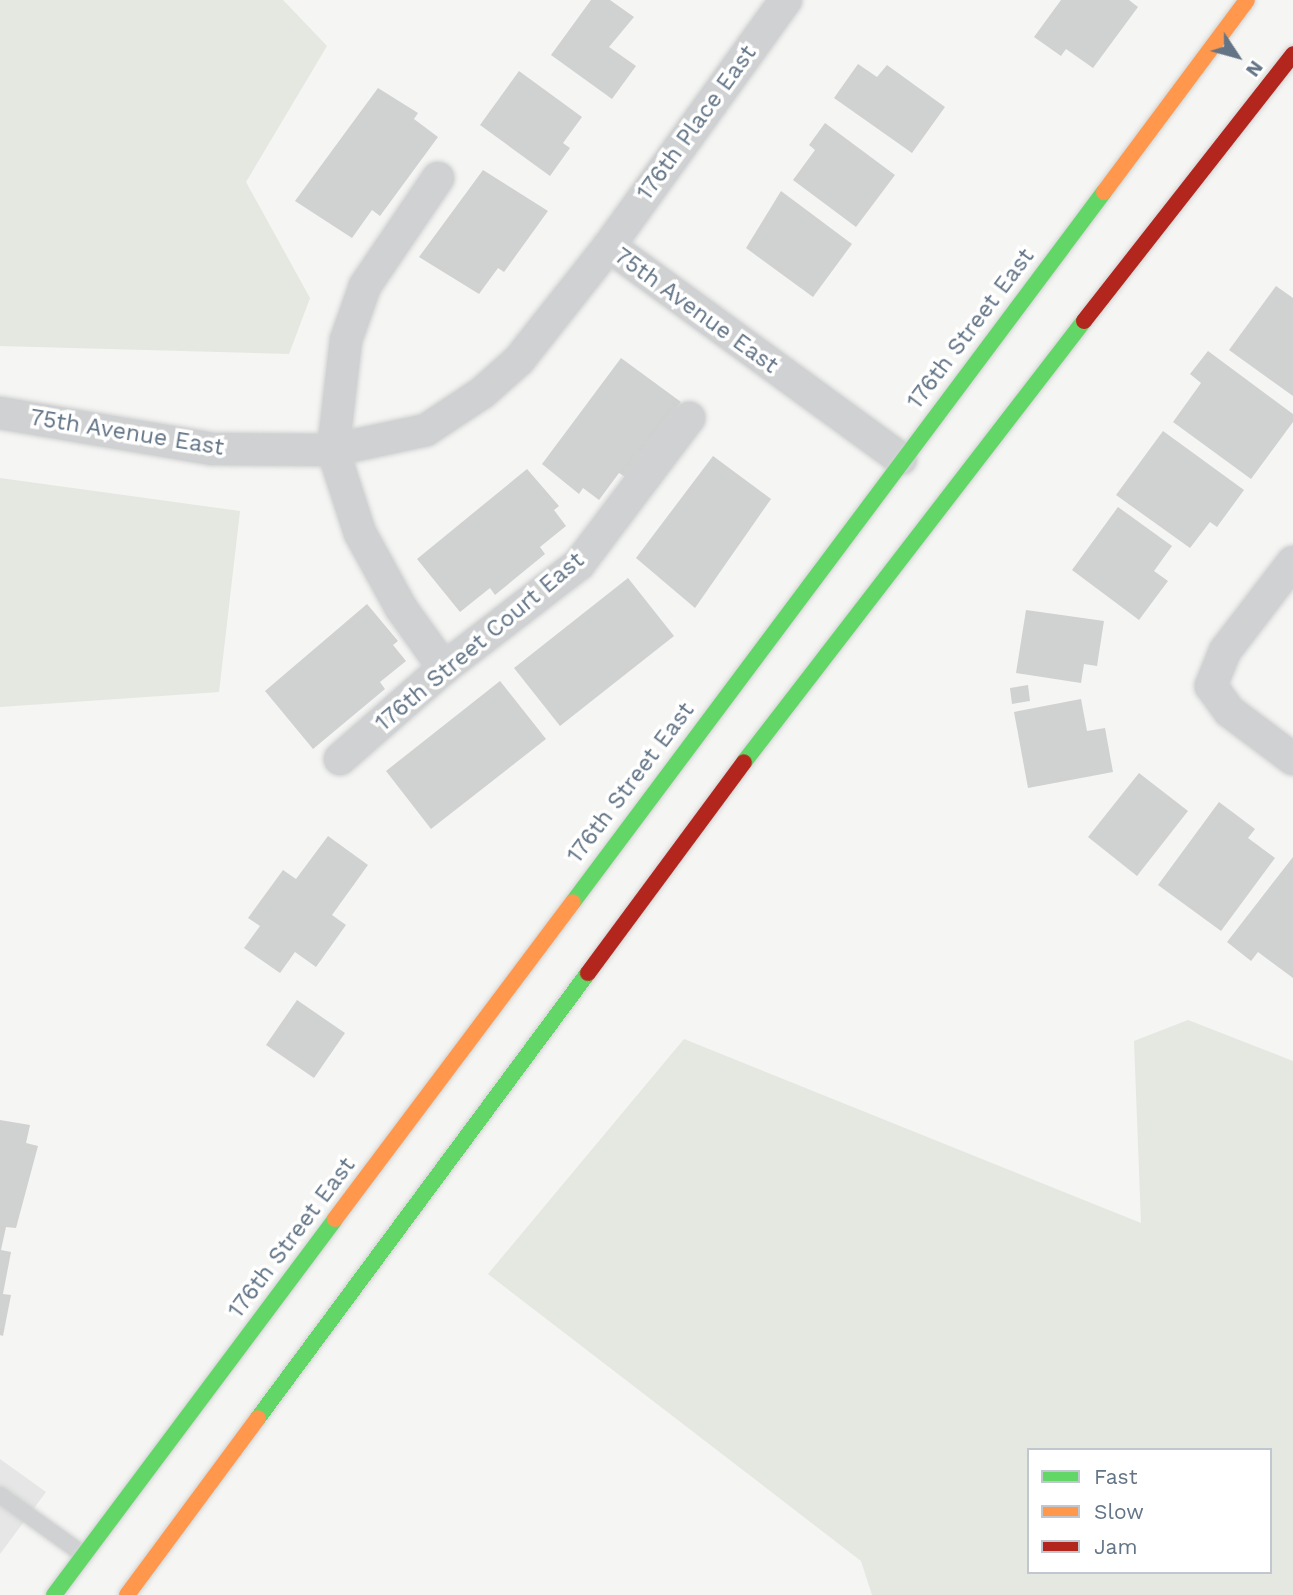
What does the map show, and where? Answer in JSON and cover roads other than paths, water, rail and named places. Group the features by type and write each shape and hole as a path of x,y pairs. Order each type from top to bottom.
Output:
{"main road":[{"name":"176th Street East","path":"54,1595 901,459 1247,0"},
{"path":"127,1595 841,631 1293,54"},
{"path":"901,459 907,492"},
{"path":"841,631 882,551"}],"street":[{"name":"176th Place East","path":"609,246 786,0"},
{"path":"438,178 365,286 346,340 333,450 360,533 401,608 444,668"},
{"name":"75th Avenue East","path":"0,413 212,449 333,450 426,430 482,393 519,360 609,246 901,459"},
{"name":"176th Street Court East","path":"340,759 444,668 579,564 689,418"},
{"path":"1293,562 1225,651 1211,687 1229,711 1293,759"}],"lane":[{"path":"0,1495 84,1555"}]}
